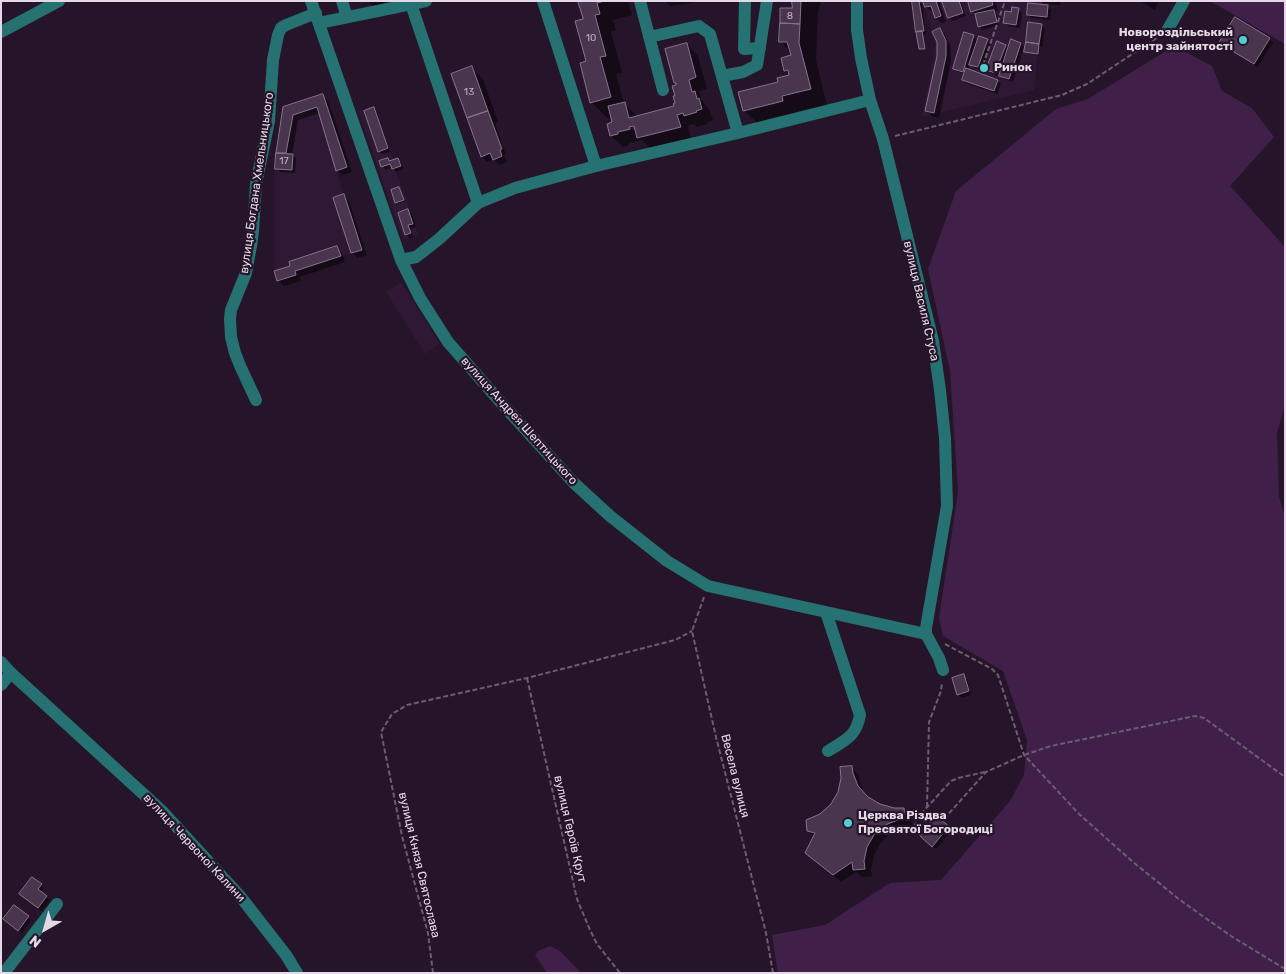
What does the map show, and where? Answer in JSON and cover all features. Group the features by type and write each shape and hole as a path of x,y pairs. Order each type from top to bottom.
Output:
{"street":[{"path":"1,32 59,1"},
{"path":"342,1 347,17"},
{"path":"543,1 596,166"},
{"path":"640,1 663,90"},
{"path":"745,1 744,49 760,48"},
{"path":"722,76 743,72 757,65 767,1"},
{"name":"вулиця Василя Стуса","path":"857,1 857,30 861,58 870,100 882,139 933,341 940,390 945,438 947,506 926,634"},
{"path":"1167,31 1184,1"},
{"path":"420,2 478,203"},
{"name":"вулиця Богдана Хмельницького","path":"256,400 235,353 231,337 230,319 246,272 253,231 256,184 269,121 273,60 278,35 281,28 316,12 347,17 420,2"},
{"name":"вулиця Андрея Шептицького","path":"316,12 401,260 420,298 448,342 574,482 610,516 660,555 708,586 926,634"},
{"path":"648,37 699,26 710,34 738,133"},
{"path":"401,260 416,257 439,239 478,203 515,188 596,166 870,100"},
{"path":"826,612 860,715 858,726 851,736 828,751"},
{"path":"926,634 939,658 943,670"},
{"name":"вулиця Червоної Калини","path":"1,662 163,812 240,896 286,954 297,973"},
{"path":"1,685 11,673"},
{"path":"4,973 56,904"}],"path":[{"path":"983,65 1005,1"},
{"path":"882,139 1062,95 1087,84 1167,31"},
{"path":"527,678 675,640 692,631 708,586"},
{"name":"Весела вулиця","path":"692,631 716,736 766,933 772,973"},
{"path":"926,634 992,669 998,675 1024,755 1079,814 1133,862 1180,900 1231,936 1285,969"},
{"path":"927,807 929,722 941,691 943,670"},
{"name":"вулиця Князя Святослава","path":"434,973 428,933 402,836 381,732 392,714 407,705 527,678"},
{"name":"вулиця Героїв Крут","path":"527,678 577,899 597,944 620,973"},
{"path":"914,835 915,824 919,816 951,781 958,778 986,772 1024,755 1051,746 1195,716 1204,718 1285,777"},
{"path":"944,819 986,772"}],"shaded area":[{"name":"Ринок","path":"923,1 1051,1 1041,20 1034,90 922,117 935,45 935,39"},
{"path":"1210,1 1285,1 1285,44"},
{"path":"1174,46 1212,66 1222,91 1252,108 1274,137 1230,186 1285,247 1285,405 1277,433 1279,497 1285,516 1285,973 778,973 772,935 825,925 890,883 941,880 1010,801 1024,775 1027,740 1003,671 943,636 939,618 958,492 950,371 928,269 956,191 1056,109 1088,99"},
{"path":"323,94 336,171 362,250 295,271 296,275 277,281 274,271 275,169 283,107"},
{"path":"374,106 418,235 403,240 358,111"},
{"path":"401,282 440,344 425,354 386,292"},
{"path":"550,946 560,951 581,973 547,973 535,955 538,951"}],"building":[{"path":"578,1 604,1 597,3 600,14 595,15 606,56 600,57 611,97 590,103 580,63 586,61 575,21 583,19"},
{"path":"792,1 801,1 800,24 780,23 780,8 792,8"},
{"path":"912,1 919,1 924,31 916,32"},
{"path":"923,1 936,1 941,16 935,18 931,6 925,7"},
{"path":"942,1 959,1 963,13 948,18"},
{"path":"968,1 992,1 993,5 971,12"},
{"path":"1028,3 1048,5 1047,17 1027,15"},
{"path":"1012,7 1019,8 1016,25 1003,23 1005,11 1011,12"},
{"path":"994,10 997,22 978,27 975,14"},
{"path":"1235,17 1270,38 1254,64 1219,43"},
{"path":"1028,22 1042,24 1039,44 1026,42"},
{"path":"780,23 800,24 799,43 811,89 782,96 783,101 743,111 738,92 778,82 777,78 789,75 788,70 784,71 781,58 791,55 787,42 779,42"},
{"path":"940,28 946,41 946,56 934,113 925,111 937,56 937,42 932,32"},
{"path":"922,31 925,49 919,49 916,32"},
{"path":"964,32 974,35 963,72 953,69"},
{"path":"979,36 988,39 978,67 969,65"},
{"path":"1011,39 1021,43 1009,79 999,76"},
{"path":"997,41 1006,45 995,73 986,70"},
{"path":"1026,42 1039,44 1038,54 1024,52"},
{"path":"687,43 696,77 689,80 692,92 695,91 702,109 684,116 683,113 677,115 681,127 637,138 634,126 610,136 607,124 612,122 608,106 625,102 629,118 674,106 673,96 675,96 672,86 676,85 676,83 674,83 665,49"},
{"path":"472,66 488,111 467,118 451,74"},
{"path":"966,68 998,80 994,91 962,80"},
{"path":"323,94 347,167 336,171 317,107 293,115 286,153 276,153 283,107"},
{"path":"374,107 388,148 378,152 364,111"},
{"path":"488,111 502,149 500,150 502,156 493,160 490,153 481,157 467,118"},
{"path":"276,153 293,154 292,170 275,169"},
{"path":"388,158 389,161 398,158 401,166 392,169 390,164 381,167 379,161"},
{"path":"399,187 404,200 395,203 391,190"},
{"path":"344,194 362,250 351,253 333,198"},
{"path":"408,209 413,224 408,225 411,233 405,235 398,213"},
{"path":"337,246 341,256 295,271 296,275 277,281 274,271 290,266 289,262"},
{"path":"964,674 969,691 957,695 952,678"},
{"name":"Церква Різдва Пресвятої Богородиці","path":"852,766 858,786 868,797 880,804 894,808 904,808 905,819 885,825 874,835 867,847 864,861 865,869 853,870 852,862 833,875 805,853 815,833 807,831 806,820 820,814 831,804 838,792 841,778 840,767"},
{"path":"936,816 949,826 932,847 920,836"},
{"path":"32,877 42,884 38,889 47,896 38,908 19,894"},
{"path":"14,905 29,916 18,931 3,919"}],"place":[{"name":"Новороздільський центр зайнятості","path":"1243,40"},
{"name":"Ринок","path":"984,68"},
{"name":"Церква Різдва Пресвятої Богородиці","path":"848,823"}]}
